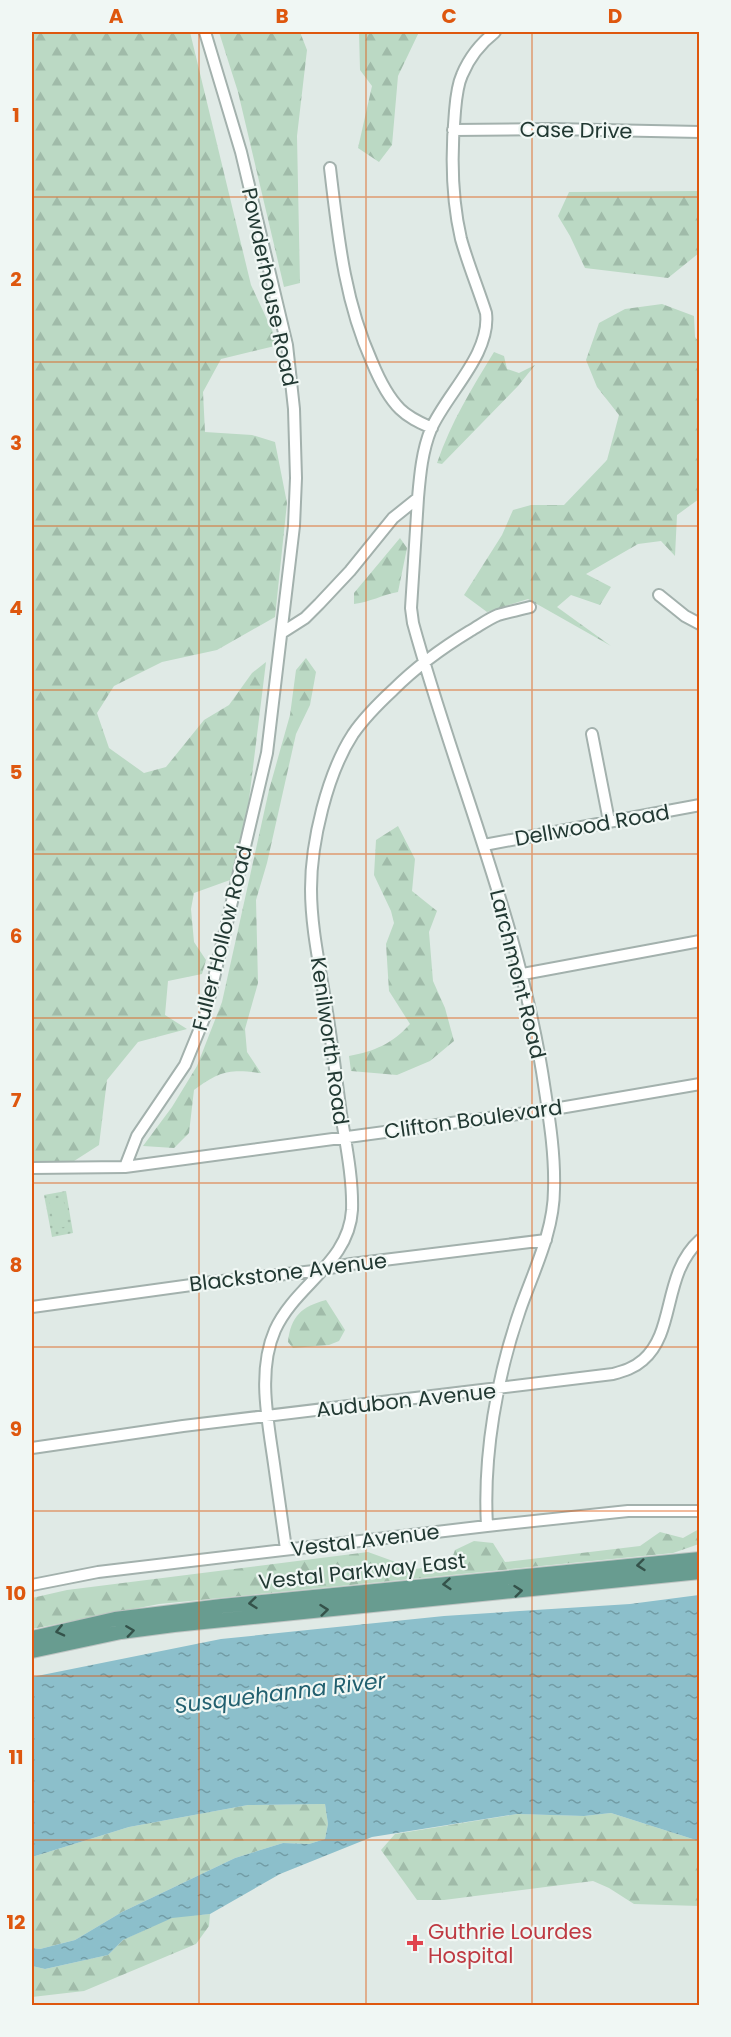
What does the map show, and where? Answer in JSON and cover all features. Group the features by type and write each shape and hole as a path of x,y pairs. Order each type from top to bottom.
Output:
{"main road":[{"name":"Vestal Parkway East","path":"32,1638 115,1619 212,1607 699,1559"},
{"name":"Vestal Parkway East","path":"32,1651 121,1632 174,1625 699,1572"}],"street":[{"name":"Powderhouse Road","path":"205,32 242,152 291,370 296,497 283,632 265,762"},
{"name":"Larchmont Road","path":"487,1526 486,1506 491,1444 499,1389 520,1311 550,1224 554,1190 548,1110 537,1038 523,974 413,623 411,608 418,498 425,449 432,428 479,349 486,332 487,322 456,215 451,159 457,94 461,76 472,56 495,32"},
{"name":"Case Drive","path":"453,130 553,129 699,132"},
{"path":"330,168 340,252 347,289 361,337 389,396 410,417 432,428"},
{"path":"283,632 305,618 350,571 393,518 418,498"},
{"path":"658,595 684,616 699,624"},
{"name":"Kenilworth Road","path":"286,1550 267,1415 266,1371 271,1341 282,1316 291,1303 332,1261 341,1247 351,1220 352,1209 350,1179 314,930 311,888 314,844 330,784 342,753 355,731 378,705 425,662 489,620 530,607"},
{"path":"592,734 609,821"},
{"name":"Fuller Hollow Road","path":"125,1167 137,1136 185,1065 205,1016 265,762"},
{"name":"Dellwood Road","path":"484,845 699,805"},
{"path":"523,974 699,941"},
{"name":"Clifton Boulevard","path":"32,1168 125,1167 548,1110 699,1084"},
{"name":"Blackstone Avenue","path":"32,1307 546,1240"},
{"name":"Audubon Avenue","path":"32,1448 267,1415 499,1389 613,1374 626,1370 643,1360 651,1352 662,1326 681,1262 699,1240"},
{"name":"Vestal Avenue","path":"32,1585 98,1572 487,1526 628,1511 699,1511"}],"green space":[{"path":"32,32 190,32 251,285 279,345 221,359 203,392 205,432 252,435 275,442 287,503 275,617 217,650 162,662 114,686 97,713 109,748 144,773 166,767 204,720 229,705 252,673 266,662 246,824 230,880 194,893 191,909 194,942 206,960 202,974 168,981 165,1015 187,1029 138,1042 107,1080 99,1145 71,1163 32,1163"},
{"path":"219,32 300,32 307,50 297,136 300,283 284,287 238,92"},
{"path":"359,32 419,32 398,76 392,145 379,162 358,148 372,86 360,70"},
{"path":"699,191 699,253 668,278 585,268 558,216 569,192"},
{"path":"662,304 694,316 695,337 699,342 699,499 677,515 675,556 661,541 638,544 586,574 611,587 600,605 571,595 557,607 611,646 528,599 487,612 464,595 502,535 513,510 531,505 564,505 607,460 619,415 597,387 586,360 599,323 625,309"},
{"path":"494,352 504,356 507,369 519,373 535,365 518,386 442,464 437,463 455,419"},
{"path":"400,538 407,548 398,592 354,604 354,593"},
{"path":"306,658 316,672 310,705 296,734 267,863 256,900 258,983 245,1029 247,1052 261,1073 241,1071 225,1073 203,1084 194,1090 189,1133 174,1148 143,1146 172,1107 197,1066 222,1002 269,790 290,715 296,670"},
{"path":"398,826 415,859 412,891 437,911 429,932 433,981 445,1008 454,1041 430,1061 397,1075 351,1071 349,1056 382,1046 397,1037 410,1024 389,991 386,944 394,923 391,911 374,875 376,840"},
{"path":"66,1191 73,1233 52,1237 44,1195"},
{"path":"63,1197 68,1226 55,1229 49,1200"},
{"path":"326,1300 345,1330 339,1341 329,1345 293,1348 288,1342 295,1319 310,1306"},
{"path":"699,1529 699,1544 673,1553 159,1604 32,1629 32,1598 67,1590 368,1552 415,1569 450,1564 455,1550 474,1541 493,1543 505,1562 640,1546 660,1532 683,1538"},
{"path":"325,1804 328,1824 325,1839 309,1844 283,1843 235,1858 122,1912 75,1940 40,1949 32,1948 32,1857 129,1827 248,1805"},
{"path":"611,1813 699,1841 699,1906 634,1904 593,1881 444,1900 417,1900 381,1850 395,1834 517,1814 584,1816"},
{"path":"210,1914 209,1926 196,1944 84,1991 32,1997 32,1966 45,1969 108,1955 123,1940 172,1917"}],"water":[{"name":"Susquehanna River","path":"699,1595 699,1841 611,1813 584,1816 517,1814 372,1837 280,1874 210,1914 172,1918 123,1940 108,1955 45,1969 32,1966 32,1948 40,1949 75,1940 122,1912 235,1858 283,1843 309,1844 325,1839 328,1824 325,1804 248,1805 129,1827 32,1857 32,1677 221,1639 444,1616 630,1604"}],"place":[{"name":"Guthrie Lourdes Hospital","path":"415,1943"}]}
